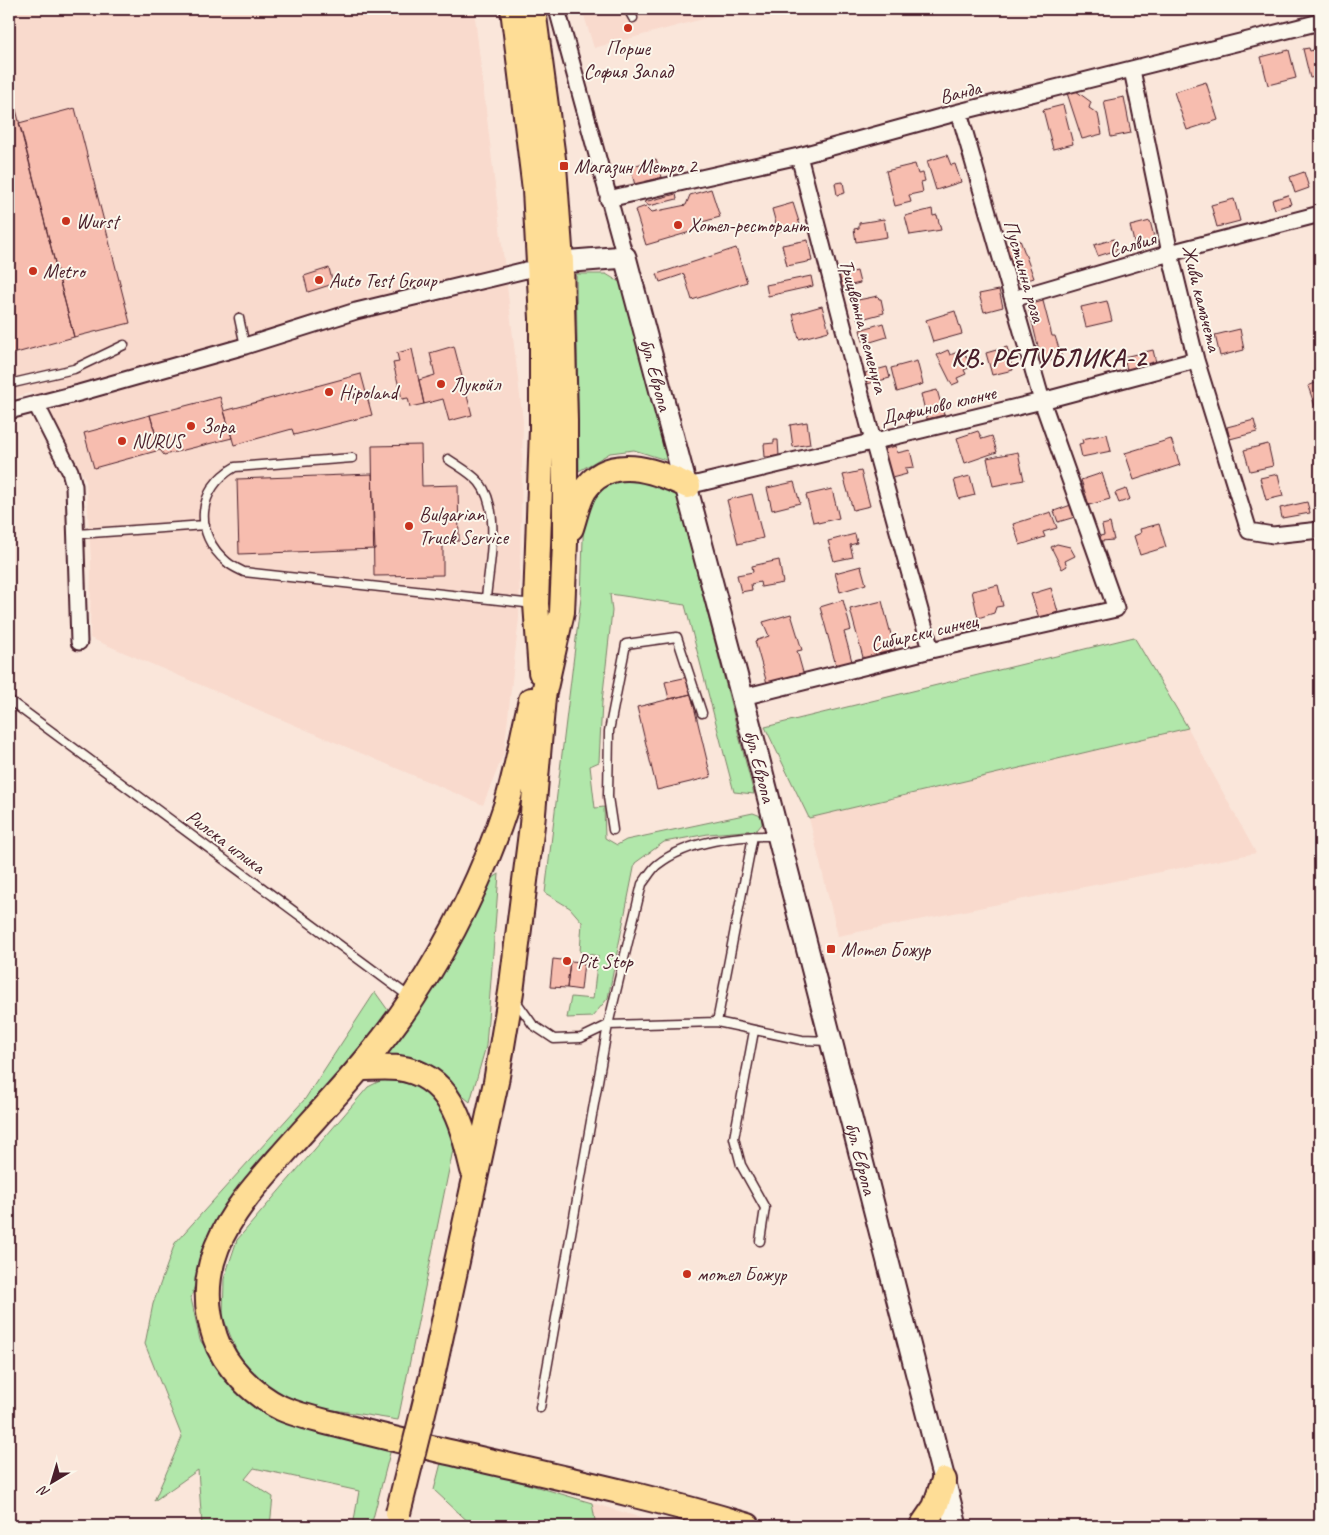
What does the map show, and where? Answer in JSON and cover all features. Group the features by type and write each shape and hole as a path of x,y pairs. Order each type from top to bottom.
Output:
{"main road":[{"path":"518,12 554,166 550,264 542,318 542,429 536,604 543,696"},
{"path":"396,1520 433,1372 496,1082 511,992 532,826 543,696 562,612 566,543 565,420 550,264"},
{"path":"566,543 584,492 597,477 614,468 635,468 661,473 688,486"},
{"path":"540,657 512,784 485,865 456,922 412,999 359,1068 271,1168 240,1207 216,1249 207,1285 207,1304 218,1348 230,1365 257,1391 278,1406 298,1414 732,1524"},
{"path":"359,1068 398,1068 432,1080 444,1092 463,1127 475,1176"},
{"path":"922,1526 936,1507 944,1480"}],"street":[{"name":"бул. Европа","path":"557,9 688,486 956,1526"},
{"name":"Ванда","path":"608,199 799,156 959,112 1320,22"},
{"name":"Живи камъчета","path":"1132,70 1170,253 1196,360 1249,531 1273,534 1320,530"},
{"name":"Пустинна роза","path":"959,112 1042,401 1116,609"},
{"name":"Трицветна теменуга","path":"799,156 873,441 931,650"},
{"name":"Салвия","path":"1013,299 1170,253 1320,214"},
{"path":"9,411 245,346 356,311 550,264 625,257"},
{"name":"Дафиново клонче","path":"688,486 1042,401 1196,360"},
{"path":"36,404 70,471 74,486 79,642"},
{"name":"Сибирски синчец","path":"743,697 931,650 1116,609"}],"lane":[{"path":"628,9 633,18"},
{"path":"239,318 245,346"},
{"path":"9,384 74,369 124,346"},
{"path":"352,458 235,467 224,473 209,492 203,506 207,535 213,546 227,562 244,572 536,604"},
{"path":"448,459 478,481 490,501 492,526 486,598"},
{"path":"77,534 206,525"},
{"path":"613,830 608,797 609,731 626,644 677,637 702,712"},
{"name":"Рилска иглика","path":"9,700 412,999"},
{"path":"540,1408 608,1025 642,884 656,866 690,848 753,836 777,836"},
{"path":"717,1022 753,836"},
{"path":"511,992 533,1026 554,1039 581,1038 608,1025 717,1022 802,1040 832,1041"},
{"path":"754,1031 734,1138 742,1165 766,1208 760,1241"}],"shaded area":[{"path":"9,9 474,9 523,421 519,618 504,753 483,805 90,638 91,560 86,480 32,392 9,399"},
{"name":"Порше София Запад","path":"582,9 740,9 594,48"},
{"path":"1188,728 1256,853 838,936 809,818"},
{"path":"592,1503 669,1526 596,1526"}],"green space":[{"path":"576,274 606,274 621,283 669,461 634,450 610,453 579,471"},
{"path":"624,476 649,478 677,495 754,794 734,792 685,605 610,594 612,611 602,702 599,762 590,766 595,808 604,807 605,838 617,845 626,840 753,813 761,816 762,824 757,830 708,834 664,842 635,863 608,998 592,1017 567,1018 571,997 593,999 598,956 580,952 582,922 570,908 545,893 581,598 584,510 599,488"},
{"path":"1134,637 1188,728 809,818 765,727"},
{"path":"499,874 486,1046 470,1102 431,1074 388,1053 430,992 467,930 487,882"},
{"path":"375,992 390,1013 208,1240 191,1298 200,1340 229,1382 263,1408 391,1449 371,1526 353,1526 359,1491 254,1468 245,1479 273,1497 270,1526 202,1526 198,1470 154,1501 182,1437 145,1344 153,1304 175,1243 305,1099"},
{"path":"386,1078 409,1084 432,1094 443,1105 456,1135 398,1420 296,1404 259,1379 238,1355 223,1317 224,1279 237,1240 368,1087"},
{"path":"442,1459 592,1503 596,1526 473,1526 434,1490"}],"building":[{"path":"1309,48 1310,51 1320,48 1320,76 1310,78 1303,49"},
{"path":"1289,50 1296,78 1268,85 1261,57"},
{"name":"Metro","path":"9,82 74,337 9,355"},
{"path":"1206,82 1218,120 1187,130 1174,92"},
{"path":"1076,91 1091,102 1089,108 1098,114 1102,134 1082,139 1067,93"},
{"path":"1124,97 1131,133 1111,137 1104,101"},
{"path":"1063,105 1073,144 1053,149 1043,110"},
{"path":"75,108 130,323 74,337 19,123"},
{"path":"947,155 951,165 955,164 961,182 936,190 927,161"},
{"path":"656,159 662,177 635,185 630,167"},
{"path":"915,164 918,174 923,173 925,181 921,182 923,192 909,195 911,202 895,206 886,171"},
{"path":"1304,172 1309,188 1295,193 1290,177"},
{"path":"843,182 845,193 837,195 835,183"},
{"path":"711,189 720,217 695,224 697,230 646,245 635,210 646,206 652,212 686,205 690,195"},
{"path":"676,194 677,199 649,206 644,202"},
{"path":"1288,195 1291,204 1275,209 1272,200"},
{"path":"1234,199 1240,221 1217,227 1211,205"},
{"path":"793,203 800,225 778,231 772,209"},
{"path":"932,209 933,216 937,215 941,230 910,235 905,216"},
{"path":"884,219 887,237 856,242 854,229 859,228 859,223"},
{"path":"1150,221 1155,241 1135,246 1130,226"},
{"path":"1114,239 1117,250 1098,256 1094,245"},
{"path":"808,240 812,261 787,266 782,245"},
{"path":"1020,240 1034,278 1019,283 1005,246"},
{"path":"736,248 747,282 692,300 684,274 660,282 657,274"},
{"name":"Auto Test Group","path":"329,268 333,284 308,292 304,276"},
{"path":"857,271 860,283 839,288 836,276"},
{"path":"811,276 813,286 768,296 766,285"},
{"path":"999,290 1003,307 984,312 979,294"},
{"path":"878,296 881,299 884,313 858,320 853,301"},
{"path":"1043,301 1052,336 1055,336 1062,358 1042,363 1028,305"},
{"path":"1107,301 1112,321 1086,327 1081,307"},
{"path":"822,306 829,331 799,339 793,314"},
{"path":"955,311 962,334 933,342 926,320"},
{"path":"883,323 887,337 864,344 860,330"},
{"path":"1240,329 1244,350 1220,356 1215,335"},
{"path":"454,346 472,415 449,421 443,399 424,404 419,380 435,375 430,353"},
{"path":"1007,347 1013,370 992,375 986,353"},
{"path":"412,349 424,404 410,407 408,398 402,399 393,363 399,362 397,353"},
{"path":"948,350 950,355 963,350 971,367 964,370 966,374 957,378 959,382 952,385 937,355"},
{"path":"1153,350 1157,367 1128,374 1124,357"},
{"path":"917,361 923,384 897,392 891,368"},
{"path":"887,367 890,378 867,384 865,373"},
{"name":"Hipoland","path":"361,374 372,415 294,435 292,429 234,445 224,411"},
{"path":"1320,381 1320,407 1316,409 1308,386"},
{"path":"937,390 944,415 927,419 921,394"},
{"name":"Зора","path":"220,397 232,438 164,455 160,450 150,415"},
{"name":"NURUS","path":"150,415 160,450 94,468 84,433"},
{"path":"1254,420 1257,432 1230,439 1227,427"},
{"path":"807,422 810,444 793,447 790,425"},
{"path":"978,431 982,439 992,436 997,452 965,463 957,438"},
{"path":"1107,434 1111,451 1082,457 1079,444 1083,443 1082,439"},
{"path":"1171,439 1180,465 1134,480 1125,453"},
{"path":"774,440 778,440 779,456 765,457 764,444 774,443"},
{"path":"1268,444 1273,466 1250,471 1244,450"},
{"path":"421,445 422,486 458,485 459,541 443,541 443,575 374,576 372,446"},
{"path":"896,446 897,453 910,450 914,467 905,468 907,474 888,479 881,450"},
{"path":"1018,452 1024,480 993,486 987,458"},
{"path":"861,471 870,506 853,510 843,475"},
{"path":"1102,473 1110,499 1089,505 1081,480"},
{"path":"372,474 375,549 239,554 237,479"},
{"path":"1278,474 1283,496 1266,500 1260,478"},
{"path":"970,476 975,495 959,499 954,480"},
{"path":"794,482 800,503 772,510 767,488"},
{"path":"832,489 839,518 818,523 817,521 813,522 806,495"},
{"path":"1126,489 1130,499 1119,503 1115,493"},
{"path":"752,494 763,538 738,544 727,500"},
{"path":"1307,502 1310,513 1282,518 1280,508"},
{"path":"1071,505 1075,517 1058,522 1054,511"},
{"path":"1051,512 1057,528 1043,532 1045,537 1020,545 1013,524"},
{"path":"1110,523 1114,540 1101,541 1100,536 1104,535 1102,525"},
{"path":"1159,524 1166,547 1140,555 1134,536 1141,533 1140,529"},
{"path":"855,534 857,543 850,545 853,557 834,561 828,541"},
{"path":"1057,544 1070,547 1075,556 1065,561 1067,566 1062,569 1051,547"},
{"path":"779,560 783,583 761,587 760,582 751,584 752,590 741,592 737,575 753,572 752,566"},
{"path":"861,566 866,584 840,592 835,573"},
{"path":"998,585 1003,606 996,607 994,613 978,618 972,591"},
{"path":"1051,588 1058,612 1039,618 1031,594"},
{"path":"843,600 851,630 844,632 853,665 837,669 820,607"},
{"path":"882,601 896,653 864,661 850,609"},
{"path":"791,614 802,650 797,651 804,676 768,687 755,641 769,636 763,622"},
{"path":"688,677 691,694 669,699 665,682"},
{"path":"691,694 711,777 657,790 637,707"},
{"path":"553,959 570,961 567,988 550,987"},
{"path":"570,961 584,962 581,990 567,988"}],"place":[{"name":"Порше София Запад","path":"628,28"},
{"name":"Магазин Метро 2","path":"564,166"},
{"name":"Wurst","path":"66,221"},
{"name":"Хотел-ресторант","path":"678,225"},
{"name":"Metro","path":"33,271"},
{"name":"Auto Test Group","path":"319,280"},
{"name":"Лукойл","path":"441,384"},
{"name":"Hipoland","path":"329,392"},
{"name":"Зора","path":"191,426"},
{"name":"NURUS","path":"122,441"},
{"name":"Bulgarian Truck Service","path":"409,526"},
{"name":"Мотел Божур","path":"831,949"},
{"name":"Pit Stop","path":"567,961"},
{"name":"мотел Божур","path":"687,1274"}],"district":[{"name":"КВ. РЕПУБЛИКА-2","path":"1049,357"}]}
